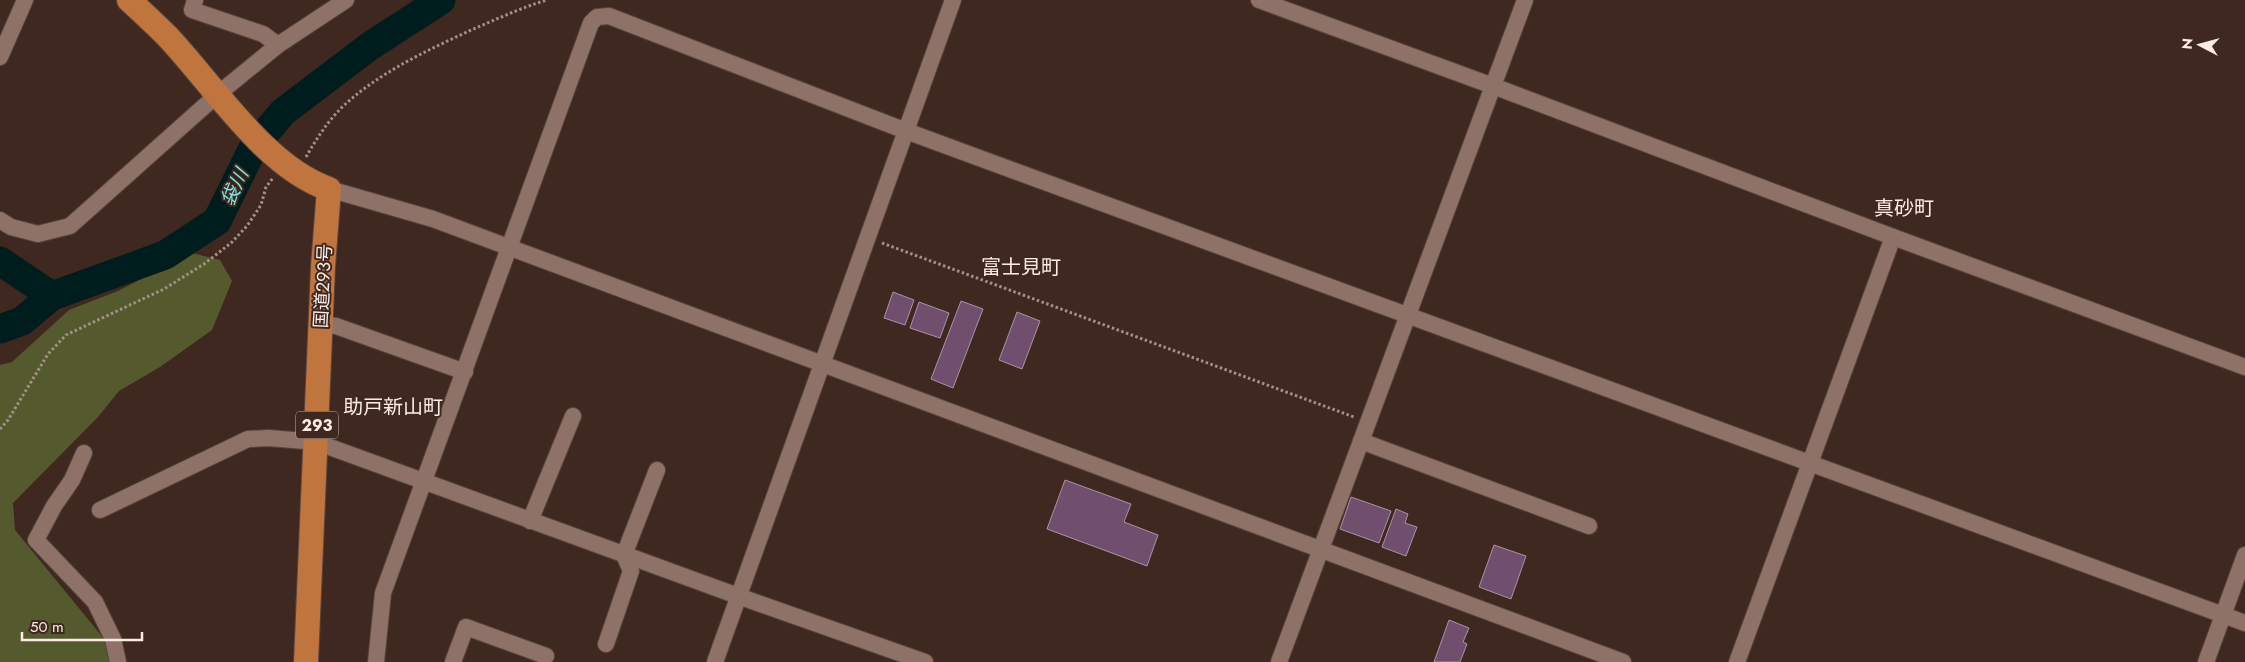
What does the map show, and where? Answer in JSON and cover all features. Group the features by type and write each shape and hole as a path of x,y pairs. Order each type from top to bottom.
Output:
{"highway":[{"path":"129,0 168,37 233,112 287,166 313,183 330,189"},
{"name":"国道293号","path":"306,662 321,324 330,189"}],"street":[{"path":"0,57 25,0"},
{"path":"195,0 192,10 264,34 278,45"},
{"path":"0,220 11,227 38,234 70,226 218,94 278,45 346,0"},
{"path":"714,662 953,0"},
{"path":"1258,0 2245,367"},
{"path":"1279,662 1524,0"},
{"path":"376,662 384,593 591,23 597,17 609,16 906,130 2245,623"},
{"path":"330,189 403,209 1623,662"},
{"path":"1737,662 1893,237"},
{"path":"321,324 336,326 465,372"},
{"path":"530,521 573,416"},
{"path":"100,510 248,439 269,438 316,442 624,555 925,662"},
{"path":"1361,441 1589,526"},
{"path":"84,453 72,480 54,506 36,540 95,602 112,639 118,662"},
{"path":"606,644 631,571 624,555 657,470"},
{"path":"2206,662 2245,555"},
{"path":"454,662 466,627 546,656"}],"path":[{"path":"0,429 8,420 48,354 66,336 164,289 204,264 230,243 247,226 261,204 266,187 349,100 398,66 445,42 547,0"},
{"path":"867,237 1368,422"}],"green space":[{"path":"192,253 220,260 232,281 212,330 160,367 119,391 98,417 13,503 15,530 114,651 113,662 0,662 0,365 12,362 69,310 118,291"}],"building":[{"path":"893,292 914,300 905,325 884,318"},
{"path":"961,301 983,309 953,388 931,379"},
{"path":"919,302 949,313 940,338 910,328"},
{"path":"1017,312 1040,321 1022,369 999,360"},
{"path":"1065,480 1131,504 1124,522 1158,535 1147,566 1047,529"},
{"path":"1351,497 1391,511 1379,543 1340,529"},
{"path":"1396,509 1408,514 1405,523 1417,527 1406,556 1382,547"},
{"path":"1494,545 1526,556 1511,599 1479,587"},
{"path":"1449,620 1469,628 1463,642 1467,644 1460,662 1434,662"}],"waterway":[{"name":"袋川","path":"0,329 22,321 52,296 165,255 217,221 254,146 283,112 370,46 441,0"},
{"path":"0,261 52,296"}],"district":[{"name":"真砂町","path":"1904,208"},
{"name":"富士見町","path":"1021,267"},
{"name":"助戸新山町","path":"393,407"}]}
